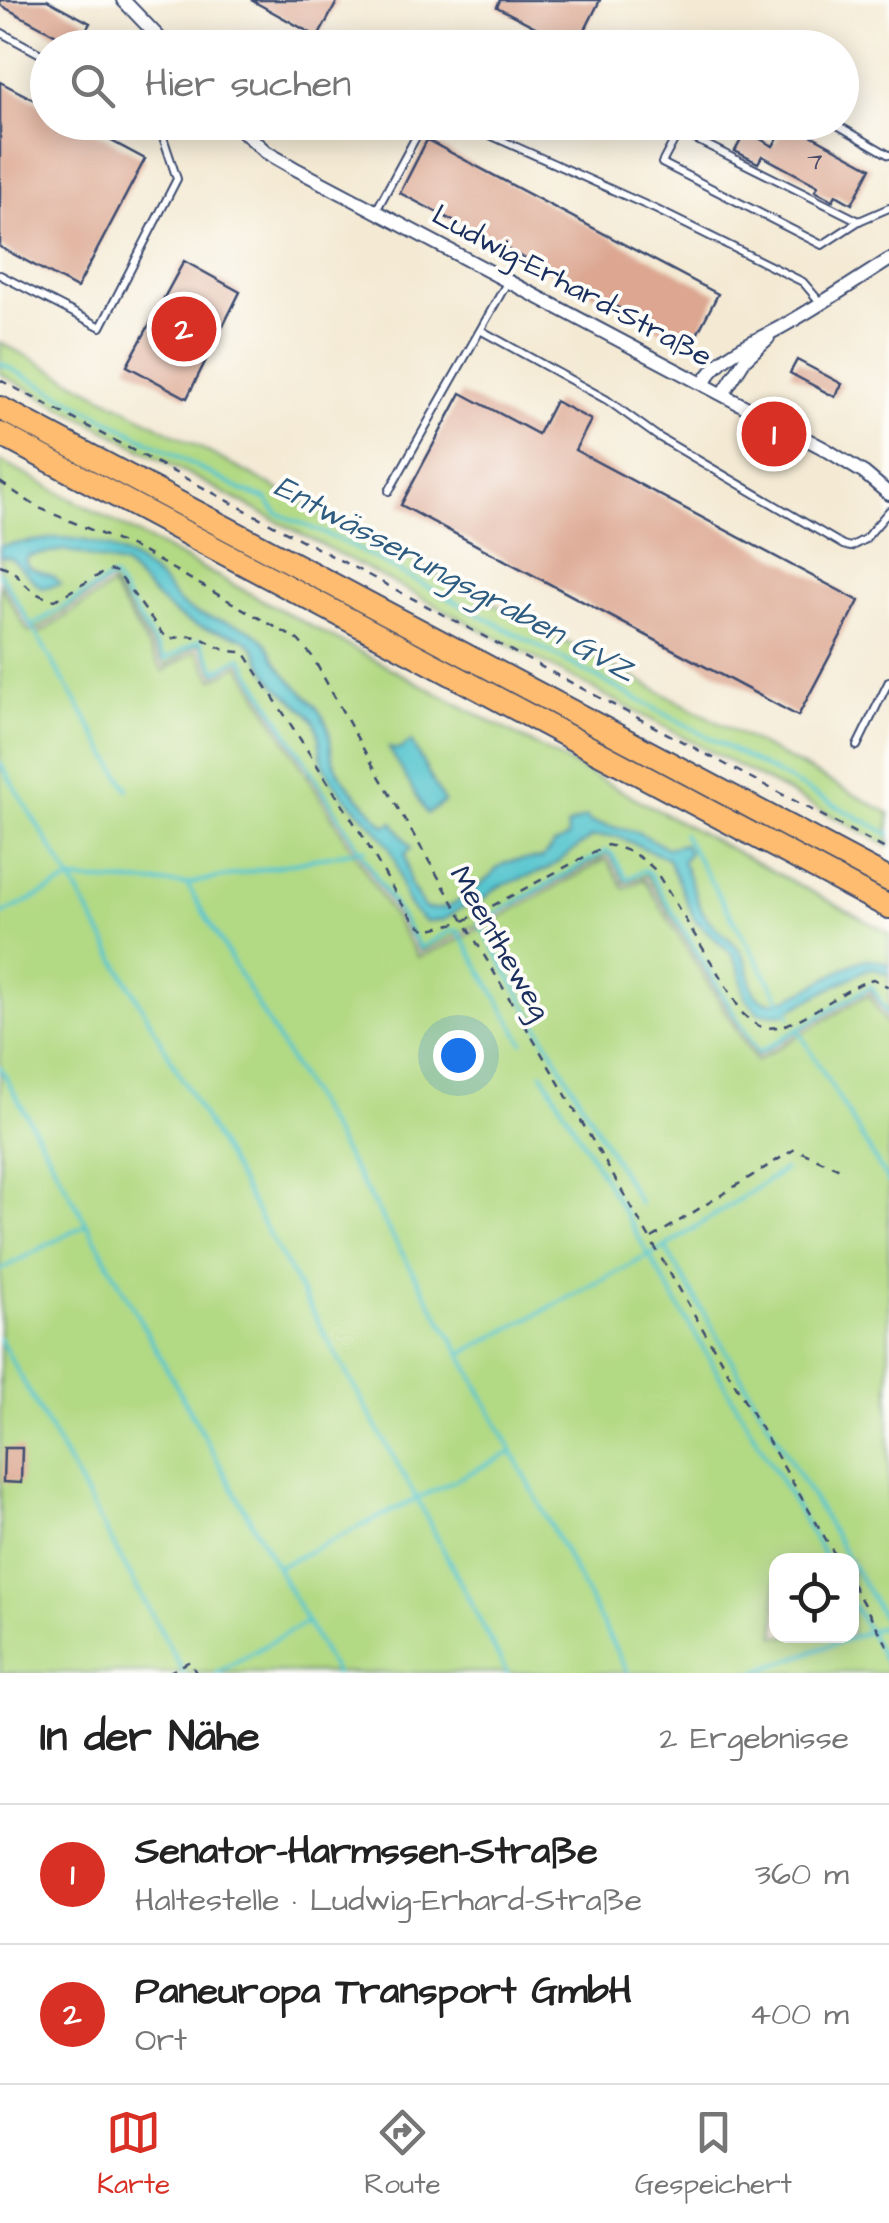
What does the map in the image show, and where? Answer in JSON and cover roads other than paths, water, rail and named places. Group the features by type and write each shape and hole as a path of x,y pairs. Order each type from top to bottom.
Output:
{"highway":[{"path":"0,408 889,880"},
{"path":"0,434 889,907"}],"street":[{"path":"123,0 154,30"},
{"name":"Ludwig-Erhard-Straße","path":"253,140 266,152 825,449 889,494"},
{"path":"703,384 723,359 889,260"},
{"path":"723,394 744,359 782,327"}],"lane":[{"path":"0,32 30,48"},
{"path":"859,137 889,154"},
{"path":"0,275 100,328 177,179 164,140"},
{"path":"376,211 414,140"},
{"path":"501,140 657,210 803,282 821,303"},
{"path":"674,140 662,163 822,245 889,208"},
{"path":"697,140 859,222"},
{"path":"388,491 508,280"},
{"path":"482,331 607,400 657,436 844,545 850,547 865,539 889,511"},
{"path":"857,746 889,681"}],"water":[{"path":"56,538 98,544 124,554 160,580 189,610 244,627 263,640 279,666 322,716 329,730 332,758 343,779 381,822 386,826 393,822 411,848 405,854 410,884 424,908 452,905 507,862 542,858 568,837 567,826 586,817 590,822 637,832 667,848 684,844 689,852 682,862 700,906 740,951 754,991 761,999 784,1000 867,959 889,964 889,975 867,969 782,1014 759,1013 745,997 739,968 731,953 695,920 668,859 617,836 592,837 548,869 498,887 475,905 462,907 443,920 426,922 409,905 390,848 331,778 322,760 314,721 271,679 251,644 185,620 166,607 125,566 65,550 29,556 25,560 28,567 61,584 41,588 11,558 0,556 0,546"},
{"path":"411,741 444,802 427,814 389,748 399,750"}],"waterway":[{"name":"Entwässerungsgraben GVZ","path":"0,363 241,490 266,499 277,513 346,543 889,834"},
{"path":"0,573 128,789"},
{"path":"33,625 113,577 165,660 200,640 217,671 241,657 420,948 450,931 458,931 523,1042"},
{"path":"0,763 71,880 417,1499 507,1673"},
{"path":"683,834 790,1016"},
{"path":"0,915 71,880 187,884 365,849"},
{"path":"640,1204 479,923 606,851 627,879 644,870 650,874 758,1053 871,986 889,1016"},
{"path":"187,884 461,1354 628,1673"},
{"path":"797,1028 889,1183"},
{"path":"0,1067 335,1673"},
{"path":"542,1072 823,1553"},
{"path":"461,1354 665,1247 784,1170"},
{"path":"0,1270 87,1224"},
{"path":"665,1247 845,1553"},
{"path":"0,1339 184,1673"},
{"path":"278,1567 512,1452"},
{"path":"859,1576 889,1628"},
{"path":"859,1615 889,1668"},
{"path":"217,1673 306,1622"},
{"path":"753,1673 889,1624"}],"place":[{"name":"Paneuropa Transport GmbH","path":"184,329"},
{"name":"Senator-Harmssen-Straße","path":"774,434"}]}
